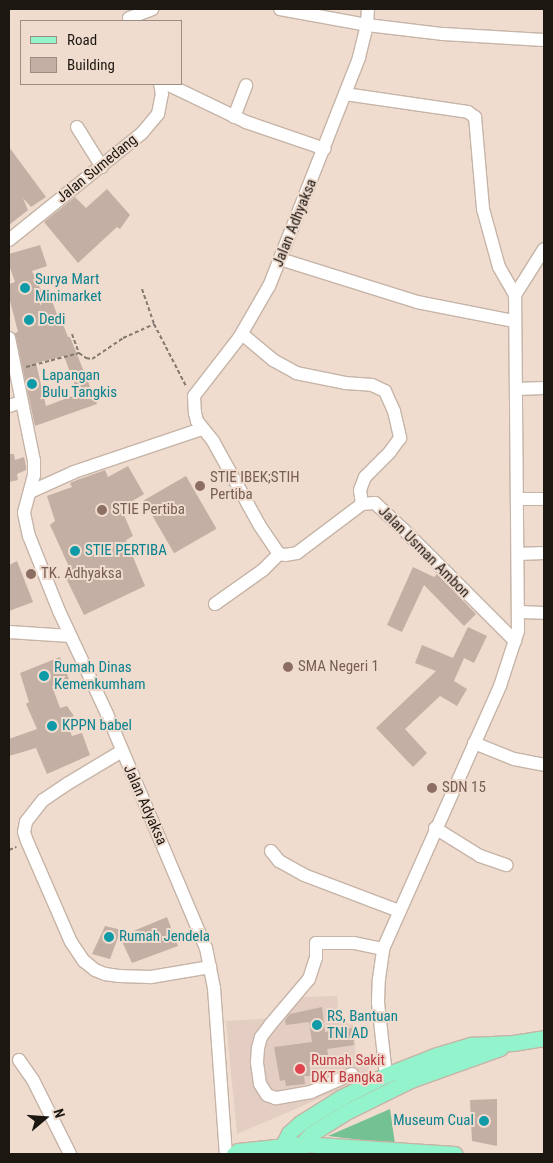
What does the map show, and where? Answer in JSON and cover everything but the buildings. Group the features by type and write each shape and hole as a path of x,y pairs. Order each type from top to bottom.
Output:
{"main road":[{"path":"280,1150 289,1133 300,1123 340,1098 386,1075 434,1056 472,1045 513,1043 544,1038"},
{"path":"301,1149 322,1126 391,1089 513,1043"},
{"path":"234,1154 238,1151 301,1149 455,1154"}],"street":[{"path":"128,16 152,9"},
{"path":"280,9 367,25 442,34 544,40"},
{"name":"Jalan Adhyaksa","path":"194,396 242,334 262,301 325,150 359,58 367,25 368,9"},
{"name":"Jalan Sumedang","path":"9,240 127,147 153,121 161,104 160,85"},
{"path":"169,85 234,117 325,150"},
{"path":"234,117 246,85"},
{"path":"345,94 468,112 475,117 483,208 495,255 515,295 519,612 515,641 500,686 383,948 378,1002 386,1075"},
{"path":"77,127 102,167"},
{"path":"515,295 544,249"},
{"path":"280,259 417,302 514,321"},
{"path":"242,334 273,360 296,373 344,383 372,385 385,391 394,411 400,438 390,452 365,477 360,490 362,504"},
{"path":"9,338 15,369 15,404 34,461 30,492"},
{"path":"516,389 544,388"},
{"path":"194,396 200,425 213,441 260,526 279,554 263,570 215,604"},
{"path":"30,492 74,472 200,425"},
{"name":"Jalan Adyaksa","path":"30,492 24,513 26,526 70,636 96,689 198,924 210,967 221,1065 226,1154"},
{"path":"517,499 544,498"},
{"name":"Jalan Usman Ambon","path":"279,554 297,553 362,504 375,503 515,641"},
{"path":"518,554 544,553"},
{"path":"519,612 544,613"},
{"path":"9,632 70,636"},
{"path":"474,743 514,759 544,765"},
{"path":"122,751 44,800 26,822 24,832 27,841 71,942 84,960 95,970 119,976 151,977 210,967"},
{"path":"435,828 480,856 506,865"},
{"path":"270,851 279,862 304,875 399,911"},
{"path":"352,1074 334,1083 291,1096 276,1098 267,1095 260,1084 257,1062 261,1037 309,979 316,958 316,943 354,943 383,948"},
{"path":"19,1060 33,1080 70,1154"},
{"path":"334,1083 340,1098"}],"path":[{"path":"142,289 154,324 173,363 194,396"},
{"path":"72,334 79,353 86,358 92,359 123,338 154,324"},
{"path":"15,369 79,353"}],"shaded area":[{"name":"Rumah Sakit DKT Bangka","path":"337,996 340,1022 354,1025 356,1062 369,1061 369,1077 237,1134 226,1021 274,1018 301,997"}],"green space":[{"path":"390,1109 395,1144 328,1136"}],"place":[{"name":"Surya Mart Minimarket","path":"25,288"},
{"name":"Dedi","path":"29,320"},
{"name":"Lapangan Bulu Tangkis","path":"32,384"},
{"name":"STIE IBEK;STIH Pertiba","path":"200,486"},
{"name":"STIE Pertiba","path":"102,510"},
{"name":"STIE PERTIBA","path":"75,551"},
{"name":"TK. Adhyaksa","path":"31,574"},
{"name":"SMA Negeri 1","path":"288,667"},
{"name":"Rumah Dinas Kemenkumham","path":"44,676"},
{"name":"KPPN babel","path":"52,726"},
{"name":"SDN 15","path":"432,788"},
{"name":"Rumah Jendela","path":"109,937"},
{"name":"RS, Bantuan TNI AD","path":"317,1025"},
{"name":"Rumah Sakit DKT Bangka","path":"300,1069"},
{"name":"Museum Cual","path":"484,1121"}]}
